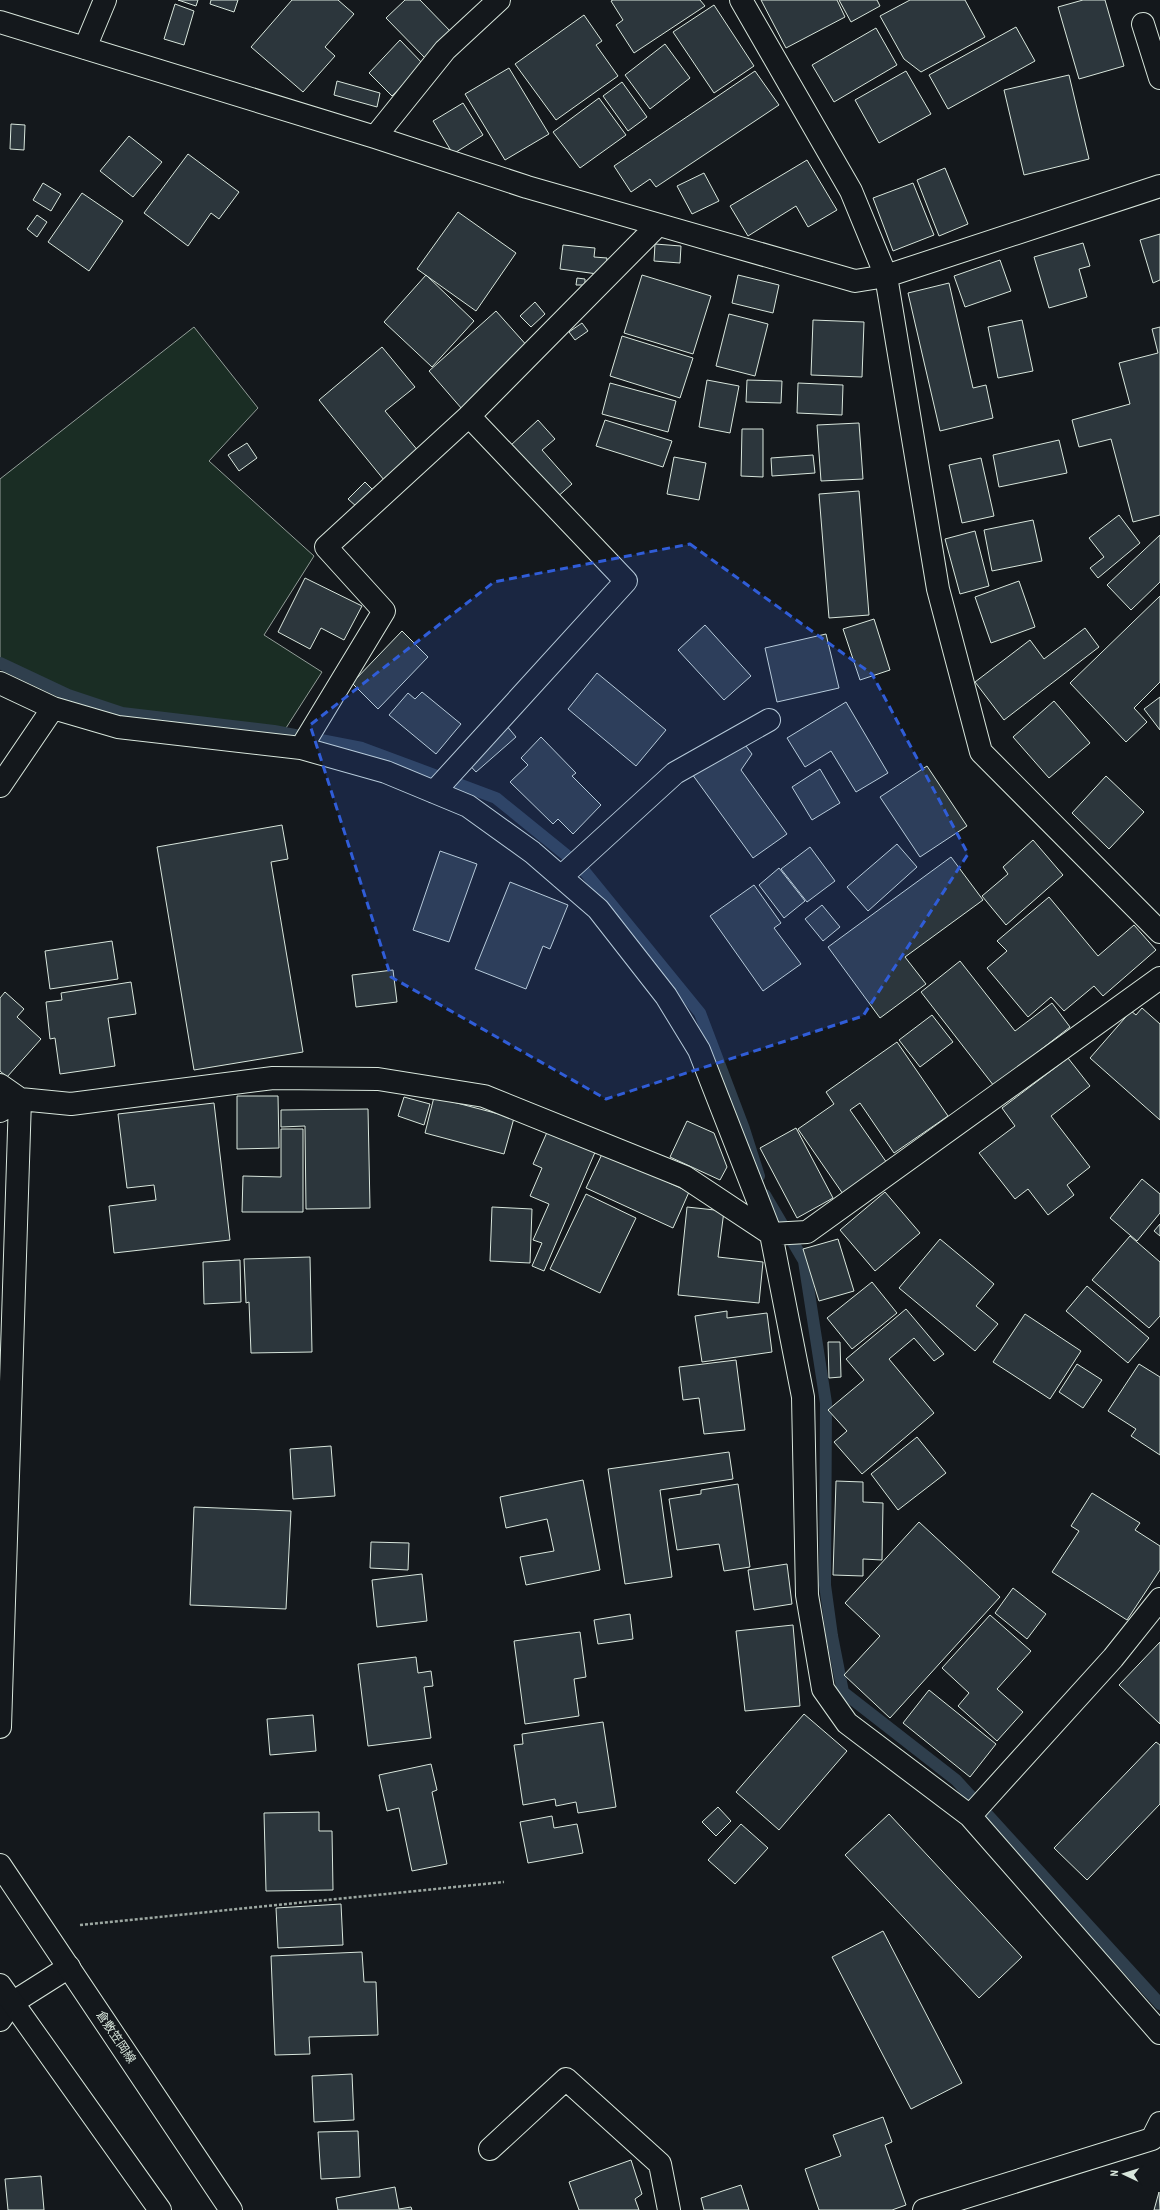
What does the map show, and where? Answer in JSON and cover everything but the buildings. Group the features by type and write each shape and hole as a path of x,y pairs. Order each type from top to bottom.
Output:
{"street":[{"path":"85,48 105,0"},
{"path":"375,137 445,50 499,0"},
{"path":"741,0 851,191 886,276 938,589 981,752 1160,932"},
{"path":"0,22 375,137 527,186 855,281 886,276 1160,186"},
{"path":"1143,24 1160,78"},
{"path":"301,748 384,611 326,547 469,416 658,224"},
{"path":"434,792 626,581 469,416"},
{"path":"0,683 53,708 118,727 301,748 386,772 468,806 532,852 598,909 666,996 699,1050 772,1234 803,1397 807,1595 823,1690 847,1723 970,1816 1160,2033"},
{"path":"0,786 53,708"},
{"path":"561,877 675,773 768,720"},
{"path":"0,1085 20,1099 71,1104 273,1078 378,1080 484,1096 685,1177 772,1234 807,1232 1160,978"},
{"path":"0,1111 20,1099"},
{"path":"0,1727 4,1500 20,1099"},
{"path":"970,1816 1112,1658 1160,1599"},
{"name":"倉敷笠岡線","path":"0,1865 231,2210"},
{"path":"0,2020 12,2003 69,1967"},
{"path":"0,1985 160,2210"},
{"path":"490,2149 566,2079 660,2164 668,2210"},
{"path":"924,2210 1152,2139 1160,2123"}],"path":[{"path":"43,1928 504,1882"}],"highlighted area":[{"path":"690,544 872,674 968,854 863,1016 606,1099 391,977 310,725 494,582"}],"green space":[{"path":"194,327 258,408 209,461 314,556 264,635 322,672 286,728 172,719 84,700 0,665 0,479"}],"waterway":[{"path":"0,663 68,695 122,713 274,731 362,748 496,798 581,867 700,1013 744,1129 759,1176"},
{"path":"765,1195 804,1261 826,1403 825,1585 832,1636 843,1692 956,1780 1160,2004"}]}
